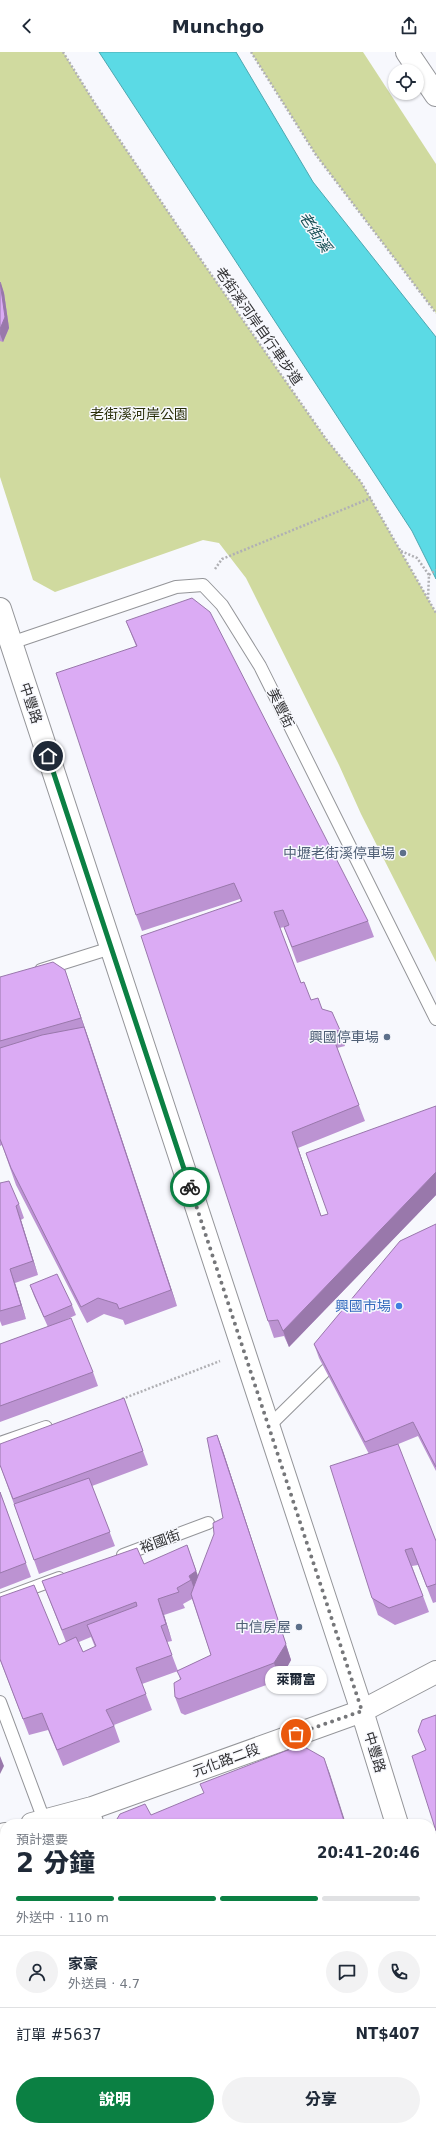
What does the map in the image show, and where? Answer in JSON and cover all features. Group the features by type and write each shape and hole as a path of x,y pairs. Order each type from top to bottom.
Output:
{"main road":[{"path":"407,52 436,95"},
{"name":"中豐路","path":"0,609 6,644 111,948 362,1711 395,1819"},
{"name":"元化路二段","path":"66,1819 95,1816 362,1711 436,1672"}],"lane":[{"path":"6,644 176,587 203,585"},
{"name":"美豐街","path":"203,585 222,605 260,666 436,1019"},
{"path":"30,973 111,948"},
{"path":"268,1427 326,1370"},
{"path":"0,1443 58,1422"},
{"name":"裕國街","path":"111,1559 208,1523"},
{"path":"0,1600 67,1576"},
{"path":"0,1702 37,1819"}],"path":[{"name":"老街溪河岸自行車步道","path":"63,52 94,102 326,439 361,482 436,613"},
{"path":"251,52 316,155 436,313"},
{"path":"203,585 222,559 371,498"},
{"path":"400,551 416,558 430,575 428,600"},
{"path":"430,575 436,570"},
{"path":"116,1402 244,1352"}],"green space":[{"name":"老街溪河岸公園","path":"0,52 63,52 94,102 183,234 326,439 361,482 436,613 436,962 361,814 339,765 246,578 219,543 203,540 55,592 33,580 0,477"},
{"path":"251,52 363,52 388,90 388,100 394,100 436,164 436,313 316,155"}],"water":[{"name":"老街溪","path":"99,52 236,52 313,182 436,337 436,579 412,531"}],"building":[{"path":"0,282 5,317 0,329"},
{"path":"192,598 210,612 368,921 292,947 284,927 289,925 283,910 274,912 301,983 304,982 311,1000 318,998 322,1009 332,1012 340,1030 331,1032 359,1105 292,1132 321,1216 328,1214 306,1153 436,1106 436,1172 283,1331 278,1320 268,1321 141,936 242,901 234,883 136,915 56,673 137,646 126,621"},
{"path":"53,962 65,970 81,1018 0,1041 0,977"},
{"path":"84,1027 171,1290 119,1309 117,1304 98,1298 81,1307 11,1168 0,1139 0,1048 42,1035"},
{"path":"9,1181 19,1204 16,1206 33,1261 10,1269 21,1305 0,1311 0,1183"},
{"name":"興國市場","path":"436,1224 436,1467 413,1422 365,1442 314,1344 400,1241"},
{"path":"57,1274 72,1305 44,1317 30,1285"},
{"path":"71,1318 93,1372 0,1406 0,1344"},
{"path":"124,1398 143,1451 13,1499 0,1465 0,1444"},
{"path":"217,1435 286,1644 274,1663 179,1699 175,1697 174,1683 181,1679 177,1671 211,1655 191,1594 214,1534 213,1523 223,1518 207,1438"},
{"path":"398,1444 436,1541 436,1584 427,1587 412,1548 405,1550 423,1596 389,1608 372,1598 330,1466"},
{"path":"89,1478 110,1532 34,1560 14,1504"},
{"path":"0,1492 26,1563 0,1573"},
{"path":"187,1545 196,1571 189,1576 191,1580 177,1588 179,1592 158,1599 166,1624 161,1626 172,1655 136,1668 146,1694 106,1710 114,1726 57,1750 42,1713 23,1719 0,1659 0,1597 34,1585 59,1645 76,1637 83,1652 96,1646 87,1625 137,1606 136,1602 62,1630 42,1581 137,1548 144,1564"},
{"path":"436,1715 436,1819 432,1819 412,1756 426,1750 418,1731 422,1720"},
{"path":"301,1745 324,1758 343,1819 117,1819 120,1814 145,1804 151,1815 204,1793 200,1784"}],"way so far":[{"path":"190,1187 362,1711 296,1734"}],"place":[{"name":"中壢老街溪停車場","path":"403,853"},
{"name":"興國停車場","path":"387,1037"},
{"name":"興國市場","path":"399,1306"},
{"name":"中信房屋","path":"299,1627"},
{"name":"萊爾富","path":"296,1734"}],"route":[{"path":"48,756 190,1187"}]}
